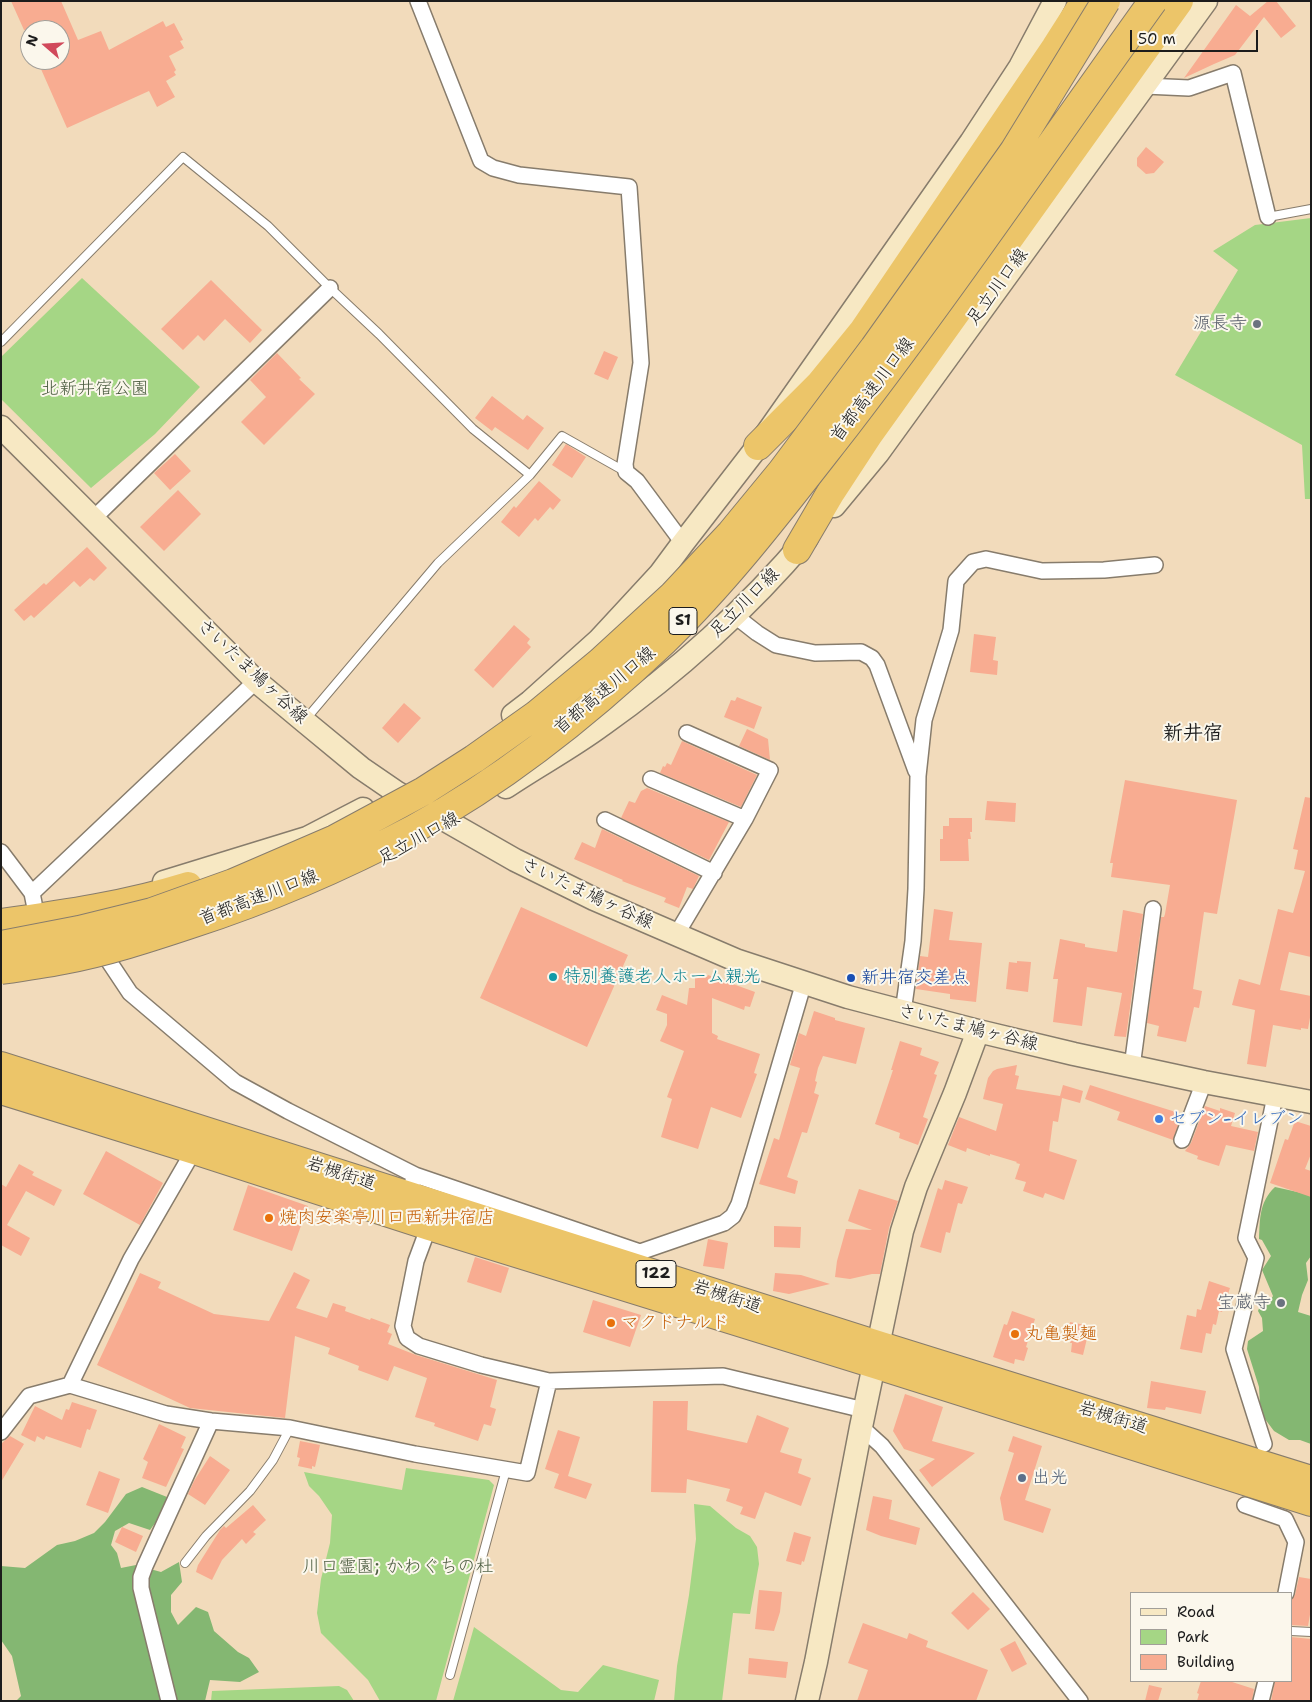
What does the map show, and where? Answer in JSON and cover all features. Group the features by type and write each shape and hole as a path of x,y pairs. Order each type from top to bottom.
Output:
{"highway":[{"path":"758,446 819,385 863,331 1056,48 1085,1"},
{"name":"首都高速川口線","path":"1,945 79,930 161,909 233,883 335,839 424,791 474,760 536,715 600,662 673,595 731,533 782,471 874,348 1008,159 1106,1"},
{"name":"首都高速川口線","path":"1,970 64,960 168,932 236,909 306,881 416,828 446,810 516,764 619,682 665,640 726,576 798,488 893,365 1153,1"},
{"path":"797,550 831,492 869,434 1179,1"},
{"path":"1,923 79,912 152,897 335,839"},
{"path":"1,975 64,960"},
{"name":"岩槻街道","path":"1,1066 411,1185 638,1260 876,1354 1311,1502"},
{"name":"岩槻街道","path":"1,1090 429,1226 1311,1480"}],"main road":[{"path":"1,913 34,901 163,882 307,838 396,792 461,754 530,702 605,634 660,574 758,446 971,142 1020,67 1055,1"},
{"name":"足立川口線","path":"1,982 108,960 278,906 383,860 450,824 601,726 648,691 721,629 797,550 878,453 1206,1"},
{"name":"さいたま鳩ヶ谷線","path":"1,427 256,681 304,722 361,768 396,792 515,860 594,899 676,935 738,961 804,982 904,1012 978,1031 1132,1067 1311,1102"},
{"path":"807,1701 876,1354 907,1215 916,1187 978,1031"}],"street":[{"path":"418,1 481,161 493,168 519,175 629,187 641,363 625,464 626,472 636,481 683,543"},
{"path":"1145,86 1189,88 1233,73 1268,217"},
{"path":"94,518 330,288"},
{"path":"904,1012 913,941 918,776 924,720 951,630 956,582 962,572 972,562 986,559 1042,571 1104,570 1155,566"},
{"path":"734,615 776,645 815,654 861,652 872,658 877,665 918,776"},
{"path":"1,852 34,901 256,681"},
{"path":"676,935 745,819 770,770 687,733"},
{"path":"651,779 745,819"},
{"path":"604,820 714,873"},
{"path":"1132,1067 1153,909"},
{"path":"108,960 130,993 235,1082 411,1185"},
{"path":"638,1260 724,1223 733,1216 739,1204 804,982"},
{"path":"1182,1140 1204,1082"},
{"path":"1264,1444 1234,1349 1256,1258 1246,1238 1275,1096"},
{"path":"70,1385 131,1260 194,1150"},
{"path":"429,1226 416,1261 403,1326 407,1338 420,1346 481,1365 549,1381 723,1376 863,1419 1080,1701"},
{"path":"1,1432 29,1396 70,1385 166,1414 211,1421 290,1428 415,1454 527,1473 549,1381"},
{"path":"169,1701 141,1588 141,1577 211,1421"},
{"path":"1245,1505 1285,1519 1296,1542 1286,1592"},
{"path":"1261,1701 1265,1682"}],"lane":[{"path":"1,342 183,157 268,226 473,429 530,475"},
{"path":"1268,217 1311,209"},
{"path":"304,722 438,564 530,475 562,436 626,472"},
{"path":"185,1563 206,1536 250,1491 273,1460 290,1428"},
{"path":"450,1675 506,1470"},
{"path":"1292,1631 1311,1632"}],"green space":[{"name":"源長寺","path":"1311,218 1311,499 1305,499 1302,445 1175,375 1238,270 1213,251 1255,225"},
{"name":"北新井宿公園","path":"82,278 200,387 155,434 91,488 1,399 1,357"},
{"name":"宝蔵寺","path":"1275,1187 1311,1195 1311,1256 1306,1263 1308,1280 1298,1312 1311,1316 1311,1444 1300,1440 1289,1440 1274,1431 1265,1419 1260,1405 1259,1387 1247,1349 1248,1341 1263,1331 1262,1318 1258,1311 1261,1303 1270,1301 1273,1296 1262,1270 1271,1256 1262,1240 1259,1239 1263,1205"},
{"name":"川口霊園; かわぐちの杜","path":"406,1468 489,1480 494,1485 436,1701 380,1701 368,1680 321,1633 317,1613 321,1579 330,1543 332,1515 319,1496 309,1486 304,1472 402,1490"},
{"path":"142,1487 167,1497 158,1519 150,1530 129,1523 115,1531 111,1545 117,1553 121,1568 136,1565 161,1572 179,1562 182,1582 171,1595 171,1612 178,1625 196,1607 208,1612 214,1631 238,1652 249,1658 259,1672 240,1682 210,1680 205,1701 16,1701 21,1696 12,1656 1,1640 1,1566 25,1568 57,1545 75,1541 94,1533 105,1522 126,1494"},
{"path":"694,1504 710,1506 736,1528 750,1536 757,1547 759,1564 750,1614 733,1613 722,1701 674,1701 677,1666 696,1539"},
{"name":"川口霊園; かわぐちの杜","path":"474,1627 561,1690 578,1692 603,1665 659,1680 654,1701 453,1701"},
{"path":"339,1686 347,1690 354,1701 211,1701 212,1691"}],"building":[{"path":"11,1 61,1 69,20 20,20"},
{"path":"1268,1 1276,1 1296,26 1281,38 1264,17 1235,55 1184,78 1236,5 1250,16"},
{"path":"163,21 166,27 174,23 183,40 180,41 184,48 169,56 176,70 174,72 176,75 166,81 175,97 157,107 149,91 67,128 41,70 70,70 70,22 78,40 101,31 109,50"},
{"path":"1146,147 1164,162 1154,173 1146,174 1137,166 1137,158"},
{"path":"211,280 262,330 250,343 225,319 204,341 198,335 183,350 161,329"},
{"path":"604,351 618,357 608,380 594,374"},
{"path":"277,353 301,378 299,379 315,394 264,445 241,422 266,397 250,380"},
{"path":"492,396 523,420 527,415 544,428 528,450 495,427 492,431 475,418"},
{"path":"566,444 586,457 572,478 552,465"},
{"path":"175,454 191,471 170,490 154,473"},
{"path":"539,481 561,500 553,510 550,507 538,521 535,518 519,537 501,522"},
{"path":"178,490 201,514 164,551 140,527"},
{"path":"87,547 107,568 94,581 90,578 80,587 74,581 34,618 31,615 24,621 14,610 44,583 46,585"},
{"path":"514,625 530,639 527,643 531,647 493,688 474,670"},
{"path":"974,634 996,637 993,660 998,661 997,675 970,672"},
{"path":"737,697 762,707 754,729 724,717 731,700 735,701"},
{"path":"404,703 421,718 398,743 382,728"},
{"path":"747,729 768,739 770,760 739,746"},
{"path":"682,741 757,775 741,807 660,773 663,766 665,767 667,763 671,765"},
{"path":"1125,780 1237,800 1217,914 1204,912 1193,989 1202,991 1199,1008 1194,1007 1186,1042 1157,1036 1159,1026 1147,1023 1161,917 1164,917 1165,914 1170,885 1111,877 1113,863 1110,863"},
{"path":"647,788 729,822 709,860 621,818 629,801 635,803 641,791"},
{"path":"1305,797 1311,798 1311,957 1289,952 1280,990 1311,996 1308,1029 1301,1028 1301,1030 1273,1025 1266,1067 1247,1064 1255,1010 1232,1005 1239,979 1260,985 1278,909 1293,913 1305,871 1294,869 1298,850 1293,849"},
{"path":"987,801 1016,803 1015,822 985,820"},
{"path":"949,818 972,818 971,839 968,839 969,861 940,861 940,839 943,839 943,826 949,826"},
{"path":"602,829 699,876 693,889 687,887 679,908 664,902 666,898 622,881 574,859 582,842 595,848"},
{"name":"特別養護老人ホーム親光","path":"521,907 628,955 587,1047 480,998"},
{"path":"934,909 953,912 949,940 982,943 976,1002 950,999 950,994 916,989 920,956 928,957"},
{"path":"1123,910 1143,914 1126,1037 1114,1036 1122,993 1087,987 1082,1026 1053,1022 1058,979 1053,979 1060,939 1085,944 1085,947 1117,952"},
{"path":"1017,961 1031,962 1028,992 1006,989 1009,962 1017,963"},
{"path":"708,975 755,992 750,1007 745,1006 744,1010 712,998 712,1033 718,1036 717,1039 760,1054 754,1073 757,1074 741,1118 711,1107 698,1149 661,1137 672,1099 667,1097 684,1051 660,1041 667,1025 667,1014 656,1010 662,995 687,1005 689,988 695,988 695,977 707,977"},
{"path":"814,1011 835,1018 835,1020 865,1028 856,1064 823,1056 815,1081 817,1082 814,1093 819,1095 807,1133 802,1132 787,1177 798,1181 795,1194 759,1184 774,1138 779,1140 800,1068 790,1065 799,1033 806,1036"},
{"path":"900,1041 922,1048 920,1055 939,1062 934,1074 937,1075 923,1117 928,1119 918,1145 899,1138 900,1133 875,1124 893,1070 891,1070"},
{"path":"1017,1065 1015,1075 1019,1076 1016,1089 1060,1096 1063,1085 1083,1091 1080,1103 1062,1098 1058,1122 1053,1121 1049,1151 1077,1160 1064,1200 1045,1193 1043,1198 1023,1191 1026,1182 1015,1179 1020,1164 1017,1162 990,1154 990,1156 967,1148 966,1152 948,1145 959,1117 996,1131 1003,1104 983,1099 988,1078 997,1069"},
{"path":"1090,1085 1182,1114 1173,1140 1117,1120 1120,1112 1085,1099"},
{"path":"1205,1106 1235,1113 1231,1126 1258,1132 1254,1151 1226,1145 1219,1166 1197,1159 1198,1156 1185,1151 1191,1143"},
{"path":"1295,1121 1311,1126 1311,1154 1305,1169 1311,1171 1311,1197 1270,1183 1285,1139 1288,1140"},
{"path":"106,1151 163,1183 140,1225 83,1194"},
{"path":"19,1164 34,1172 32,1175 62,1190 54,1206 26,1191 7,1225 30,1238 21,1256 1,1245 1,1184 6,1187"},
{"path":"945,1180 968,1187 962,1204 958,1203 950,1233 946,1232 941,1253 920,1247 938,1188 942,1190"},
{"path":"248,1185 308,1206 292,1251 233,1230"},
{"path":"859,1189 898,1201 889,1228 880,1274 850,1279 835,1277 837,1261 846,1229 872,1230 848,1221"},
{"path":"774,1226 801,1227 800,1248 774,1247"},
{"path":"708,1239 728,1243 724,1269 703,1266"},
{"path":"475,1257 509,1268 501,1293 467,1282"},
{"path":"294,1272 310,1280 296,1308 327,1318 333,1303 346,1307 345,1311 390,1325 387,1332 392,1334 388,1344 416,1355 497,1380 490,1407 496,1409 491,1426 484,1424 478,1441 434,1426 435,1423 415,1417 427,1378 394,1366 388,1381 358,1370 359,1366 328,1354 330,1348 295,1336 285,1418 190,1408 97,1365 140,1273 161,1282 158,1288 214,1314 269,1321"},
{"path":"775,1273 801,1275 830,1284 789,1294 773,1291"},
{"path":"1209,1281 1230,1288 1222,1312 1219,1311 1216,1325 1213,1324 1211,1334 1206,1333 1202,1353 1180,1349 1187,1315 1196,1317 1197,1309 1201,1310"},
{"path":"593,1300 641,1315 630,1347 583,1332"},
{"path":"1012,1311 1035,1319 1026,1347 1028,1348 1024,1361 1015,1359 1014,1364 993,1357 1004,1324 1007,1325"},
{"path":"1070,1322 1090,1326 1083,1355 1071,1352 1071,1339 1067,1338"},
{"path":"1151,1381 1206,1391 1201,1414 1166,1407 1165,1410 1147,1408"},
{"path":"905,1394 943,1407 932,1441 975,1453 932,1487 919,1470 935,1459 904,1449 893,1431"},
{"path":"653,1401 688,1401 687,1430 747,1443 757,1415 789,1428 780,1452 802,1459 798,1473 811,1478 801,1506 765,1492 755,1519 740,1514 743,1507 726,1501 730,1489 687,1479 686,1493 651,1492"},
{"path":"72,1402 97,1410 90,1430 87,1429 81,1448 46,1436 44,1440 37,1436 35,1442 21,1435 35,1406 62,1420 66,1409 69,1410"},
{"path":"159,1424 186,1437 181,1448 184,1449 166,1487 142,1478 148,1462 143,1459"},
{"path":"558,1430 580,1437 568,1476 592,1484 586,1499 554,1488 559,1474 545,1469"},
{"path":"10,1436 24,1444 1,1482 1,1444"},
{"path":"1013,1436 1042,1446 1025,1500 1051,1509 1043,1533 1004,1520 1000,1498 1014,1453 1008,1451"},
{"path":"300,1441 320,1445 315,1467 312,1466 312,1469 298,1466 300,1458 297,1457"},
{"path":"210,1456 230,1470 205,1505 188,1494"},
{"path":"99,1471 120,1479 108,1513 86,1505"},
{"path":"873,1496 892,1500 889,1519 920,1528 916,1545 866,1530"},
{"path":"253,1505 266,1520 253,1532 256,1534 246,1544 242,1539 222,1560 212,1580 196,1572 198,1565 220,1530 224,1526 226,1528"},
{"path":"122,1527 143,1536 136,1552 115,1542"},
{"path":"794,1532 811,1537 804,1562 802,1561 801,1565 786,1561"},
{"path":"1299,1577 1311,1579 1311,1609 1308,1626 1292,1625 1292,1600 1295,1595"},
{"path":"759,1590 782,1592 780,1612 774,1631 755,1629"},
{"path":"973,1592 990,1609 968,1630 951,1613"},
{"path":"863,1623 907,1639 909,1633 928,1641 926,1647 988,1670 976,1701 857,1701 868,1670 848,1663"},
{"path":"1292,1637 1311,1639 1311,1701 1271,1701 1275,1682 1292,1682"},
{"path":"1015,1641 1027,1664 1012,1672 1000,1649"},
{"path":"749,1658 788,1662 786,1678 748,1674"},
{"path":"1201,1682 1232,1682 1254,1689 1252,1701 1197,1701 1199,1694 1197,1693"},
{"path":"1149,1685 1162,1688 1158,1701 1145,1701"}],"place":[{"name":"源長寺","path":"1257,324"},
{"name":"特別養護老人ホーム親光","path":"553,977"},
{"name":"新井宿交差点","path":"851,978"},
{"name":"セブン-イレブン","path":"1159,1119"},
{"name":"焼肉安楽亭川口西新井宿店","path":"269,1218"},
{"name":"宝蔵寺","path":"1281,1303"},
{"name":"マクドナルド","path":"611,1323"},
{"name":"丸亀製麺","path":"1015,1334"},
{"name":"出光","path":"1022,1478"}],"district":[{"name":"新井宿","path":"1193,734"}]}
